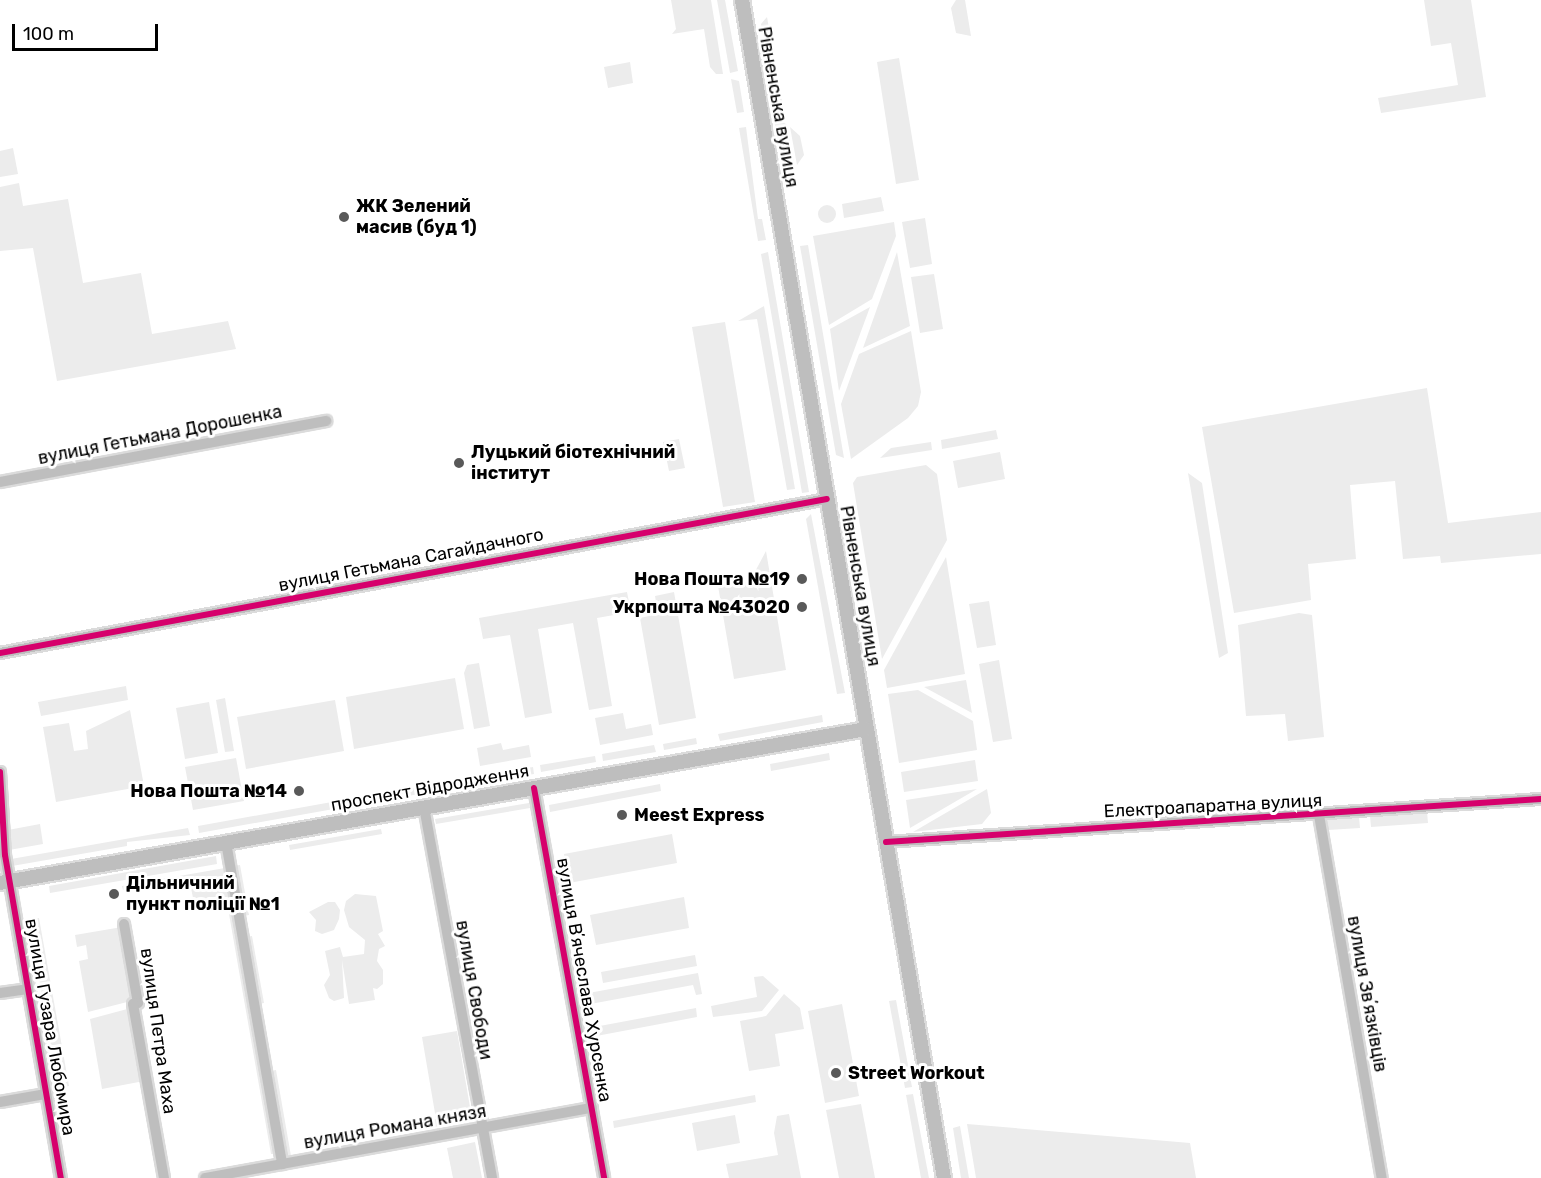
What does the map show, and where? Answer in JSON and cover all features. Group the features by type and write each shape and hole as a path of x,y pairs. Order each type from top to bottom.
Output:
{"main road":[{"name":"Рівненська вулиця","path":"742,0 944,1178"},
{"name":"проспект Відродження","path":"5,882 866,729"}],"street":[{"name":"вулиця Гетьмана Дорошенка","path":"0,482 326,421"},
{"name":"вулиця Гетьмана Сагайдачного","path":"0,653 827,499"},
{"path":"0,772 5,882"},
{"name":"вулиця Вʼячеслава Хурсенка","path":"534,788 604,1178"},
{"name":"Електроапаратна вулиця","path":"886,842 1541,799"},
{"name":"вулиця Свободи","path":"424,807 492,1178"},
{"name":"вулиця Звʼязківців","path":"1319,815 1382,1178"},
{"path":"226,842 282,1164"},
{"name":"вулиця Гузара Любомира","path":"5,882 28,989 61,1178"},
{"name":"вулиця Петра Маха","path":"124,924 138,1003 133,1004 164,1178"},
{"path":"0,993 28,989"},
{"path":"0,1102 46,1094"},
{"name":"вулиця Романа князя","path":"205,1178 592,1108"}],"shaded area":[{"path":"671,0 711,0 723,74 716,74 710,67 704,29 672,34 676,29"},
{"path":"717,0 725,0 738,71 730,73"},
{"path":"956,0 965,0 971,36 956,33 951,8"},
{"path":"1424,0 1471,0 1486,97 1381,113 1378,98 1458,85 1451,43 1431,46"},
{"path":"767,17 782,101 773,97 761,24"},
{"path":"899,58 919,180 896,184 877,62"},
{"path":"630,62 633,83 608,88 604,67"},
{"path":"731,79 739,81 744,112 737,113"},
{"path":"780,119 787,125 795,168 785,178 774,120"},
{"path":"746,127 758,219 762,219 766,240 758,241 739,128"},
{"path":"790,127 800,136 804,155 797,165"},
{"path":"13,148 18,174 0,177 0,151"},
{"path":"19,183 23,206 68,199 83,283 141,273 152,334 228,321 236,349 57,381 33,248 0,251 0,187"},
{"path":"881,197 884,211 844,218 842,204"},
{"path":"827,205 833,208 836,214 833,220 827,223 821,220 818,214 821,208"},
{"path":"925,218 932,264 910,268 902,222"},
{"path":"894,222 896,236 872,299 829,325 813,236"},
{"path":"808,245 844,458 836,455 800,246"},
{"path":"768,252 809,492 802,493 761,254"},
{"path":"897,252 910,326 863,348"},
{"path":"934,274 943,329 920,333 911,277"},
{"path":"764,306 795,489 787,490 757,319 738,321"},
{"path":"870,307 839,391 830,329"},
{"path":"725,322 755,502 723,507 692,327"},
{"path":"911,331 921,392 918,406 908,418 851,459 841,404 859,354"},
{"path":"1427,388 1448,523 1541,512 1541,554 1441,563 1440,556 1403,559 1395,481 1350,485 1356,559 1308,564 1311,600 1234,613 1202,427"},
{"path":"996,430 998,439 942,449 941,440"},
{"path":"679,439 685,468 669,471 663,442"},
{"path":"931,442 932,450 880,458 891,448"},
{"path":"1000,452 1005,479 958,488 953,461"},
{"path":"926,465 937,474 947,540 882,659 853,483 857,477"},
{"path":"1188,473 1202,483 1228,653 1219,658"},
{"path":"811,514 845,693 837,694 806,519"},
{"path":"766,551 786,670 734,679 718,586 750,581"},
{"path":"946,557 965,674 887,688 884,670"},
{"path":"627,592 631,612 597,618 612,706 589,710 573,623 538,629 552,713 525,718 510,635 483,639 479,618"},
{"path":"674,592 696,718 659,725 640,618 658,614 655,596"},
{"path":"989,601 996,645 977,648 969,604"},
{"path":"1299,613 1312,615 1324,737 1288,741 1285,714 1246,716 1238,625"},
{"path":"999,660 1012,739 993,742 979,664"},
{"path":"479,663 490,726 474,729 464,673 467,665"},
{"path":"455,678 464,729 354,749 346,697"},
{"path":"966,680 972,713 924,687"},
{"path":"126,686 128,700 41,716 38,702"},
{"path":"918,690 973,721 977,750 899,763 888,694"},
{"path":"225,698 234,751 225,752 216,700"},
{"path":"335,700 344,751 246,769 237,717"},
{"path":"209,702 218,753 185,759 176,708"},
{"path":"130,710 144,786 56,802 43,727 69,723 74,751 88,749 86,731"},
{"path":"623,713 626,729 651,724 653,735 600,745 595,718"},
{"path":"822,715 823,722 720,741 718,734"},
{"path":"696,738 697,744 664,750 663,744"},
{"path":"501,743 503,750 529,745 531,757 480,766 477,748"},
{"path":"654,745 656,752 603,761 602,754"},
{"path":"829,753 830,760 771,771 770,764"},
{"path":"595,756 596,762 541,772 540,765"},
{"path":"236,758 244,801 193,810 185,767"},
{"path":"975,760 978,781 904,792 901,772"},
{"path":"533,767 534,774 483,783 481,776"},
{"path":"474,777 475,784 363,804 362,797"},
{"path":"660,784 661,791 550,812 549,805"},
{"path":"977,789 910,828 906,800"},
{"path":"987,789 991,813 982,824 913,832"},
{"path":"354,798 356,805 199,833 198,826"},
{"path":"529,803 530,808 436,824 435,819"},
{"path":"1427,812 1428,823 1371,827 1370,816"},
{"path":"1359,817 1360,828 1328,830 1327,819"},
{"path":"40,824 43,844 9,850 8,830"},
{"path":"188,828 190,835 127,842 127,846 12,866 11,859"},
{"path":"381,829 382,834 290,850 289,845"},
{"path":"672,834 677,863 569,883 564,854"},
{"path":"216,856 217,864 50,893 49,886"},
{"path":"240,865 249,915 243,916 234,866"},
{"path":"225,868 231,902 195,908 189,878 123,890 122,886"},
{"path":"355,894 376,896 383,931 378,934 385,946 379,949 377,961 383,970 383,984 377,989 373,988 375,1000 349,1004 342,960 344,998 334,1001 329,998 324,985 330,975 325,951 340,947 343,957 364,954 365,940 349,927 344,910 346,901"},
{"path":"684,897 689,928 596,945 590,915"},
{"path":"328,902 335,902 340,910 339,919 334,930 322,934 315,931 316,920 309,912"},
{"path":"233,913 275,1154 271,1154 229,914"},
{"path":"39,918 69,1086 58,1088 29,920"},
{"path":"25,920 55,1089 51,1090 21,921"},
{"path":"122,927 135,1000 88,1012 79,961 88,959 86,945 77,947 75,935"},
{"path":"252,936 264,1003 258,1004 246,937"},
{"path":"695,955 697,966 603,983 601,972"},
{"path":"698,973 702,994 696,995 693,985 585,1005 583,994"},
{"path":"763,976 779,990 762,1011 713,1017 711,1006 757,997 754,977"},
{"path":"784,994 800,1008 804,1029 775,1034 780,1066 749,1071 740,1021 766,1016"},
{"path":"896,1000 912,1087 905,1088 889,1001"},
{"path":"842,1004 859,1096 825,1103 808,1011"},
{"path":"131,1008 144,1081 102,1089 90,1019"},
{"path":"696,1008 697,1017 591,1037 589,1028"},
{"path":"457,1031 471,1113 467,1121 400,1133 399,1126 436,1119 422,1037"},
{"path":"276,1070 291,1156 286,1157 271,1071"},
{"path":"913,1094 929,1178 921,1178 906,1095"},
{"path":"755,1095 756,1102 614,1128 613,1121"},
{"path":"861,1104 875,1178 839,1178 826,1110"},
{"path":"789,1114 801,1178 729,1178 726,1164 778,1155 774,1133 777,1116"},
{"path":"735,1115 740,1143 697,1151 692,1123"},
{"path":"967,1124 1190,1143 1196,1178 976,1178"},
{"path":"960,1126 969,1178 961,1178 953,1128"},
{"path":"475,1142 482,1178 453,1178 447,1148"}],"cycle path":[{"path":"0,653 827,499"},
{"path":"0,772 5,855 61,1178"},
{"path":"534,788 604,1178"},
{"path":"886,842 1541,799"}],"place":[{"name":"ЖК Зелений масив (буд 1)","path":"344,217"},
{"name":"Луцький біотехнічний інститут","path":"459,463"},
{"name":"Нова Пошта №19","path":"802,579"},
{"name":"Укрпошта №43020","path":"802,607"},
{"name":"Нова Пошта №14","path":"299,791"},
{"name":"Meest Express","path":"622,815"},
{"name":"Дільничний пункт поліції №1","path":"114,894"},
{"name":"Street Workout","path":"836,1073"}]}
